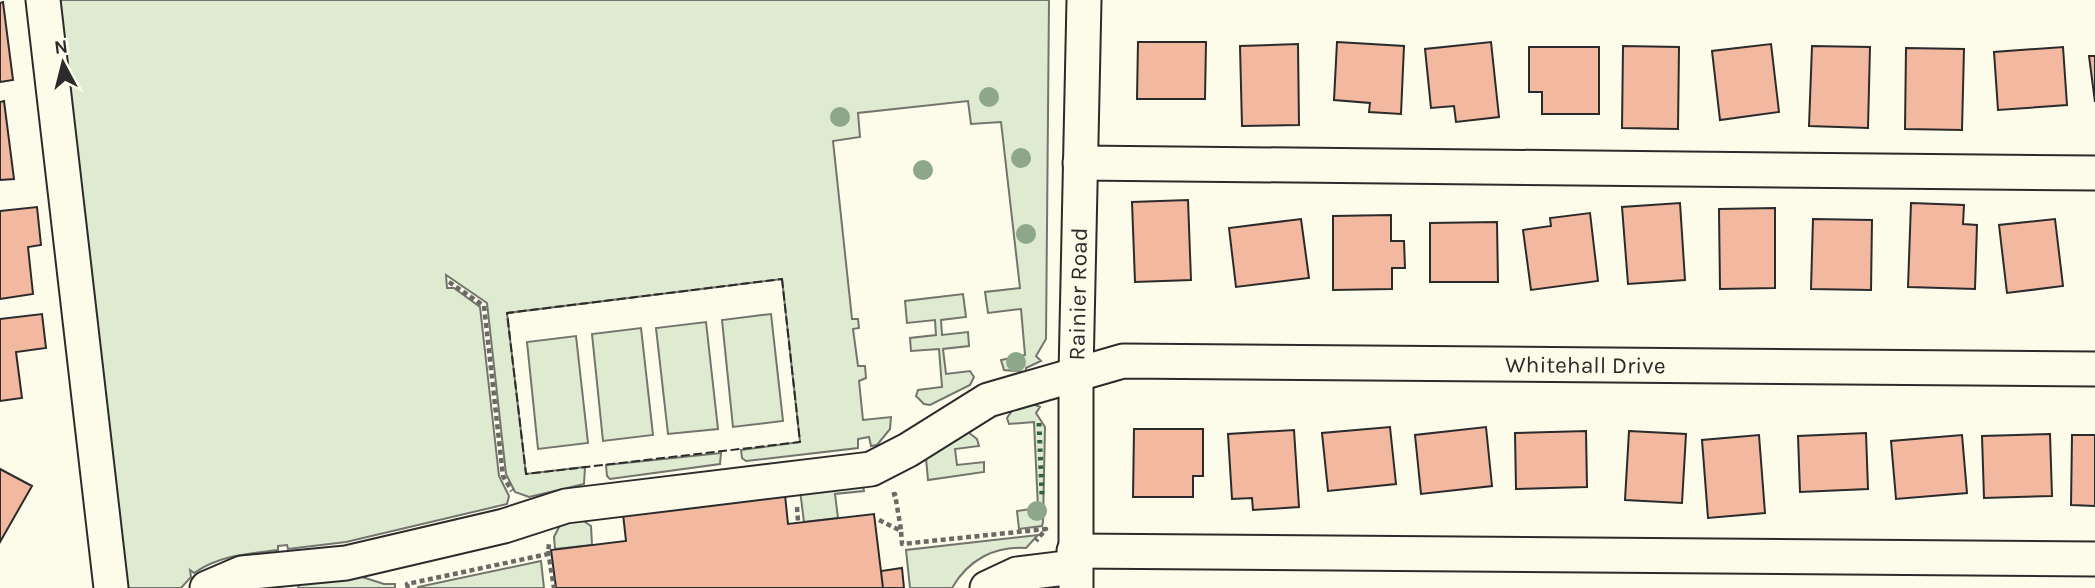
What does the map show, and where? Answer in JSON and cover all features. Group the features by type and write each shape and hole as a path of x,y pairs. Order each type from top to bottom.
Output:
{"street":[{"path":"43,0 111,588"},
{"name":"Rainier Road","path":"1074,568 1084,0"},
{"path":"1080,163 2095,173"},
{"name":"Whitehall Drive","path":"207,588 242,573 346,563 504,526 565,506 872,469 988,400 1124,360 2095,369"},
{"path":"987,588 1017,574 1074,568 2095,559"}],"path":[{"path":"449,282 484,306 503,476 517,500"},
{"path":"881,496 895,494 902,544 1046,529 1029,550"},
{"path":"878,520 901,531"},
{"path":"548,549 554,588"}],"green space":[{"path":"56,0 1049,0 1046,339 1036,356 1041,361 1026,368 1026,372 1004,370 1001,360 1025,355 1021,309 988,313 985,292 1020,288 1001,122 971,124 968,101 858,113 860,137 833,141 852,319 858,319 859,328 853,329 858,366 865,366 866,378 859,381 863,420 891,417 890,429 877,445 871,446 869,437 858,439 858,448 746,461 742,458 741,450 800,442 782,279 507,313 526,474 585,467 584,484 529,497 515,492 506,474 487,303 446,275 447,288 454,288 480,307 499,476 509,496 507,504 346,542 288,549 287,545 278,546 278,550 224,559 194,573 190,570 191,577 181,588 124,588"},
{"path":"963,294 966,317 941,320 942,335 968,332 969,346 943,349 946,374 970,371 974,377 970,385 930,405 924,404 916,396 918,390 942,387 939,349 911,351 910,338 936,335 935,320 907,323 905,301"},
{"path":"771,314 783,421 733,427 722,320"},
{"path":"706,322 718,429 668,434 656,328"},
{"path":"641,328 653,435 603,441 592,334"},
{"path":"576,336 588,443 538,449 527,342"},
{"path":"1029,402 1040,407 1036,413 1045,427 1043,522 1042,526 1019,529 1017,511 1038,508 1034,422 1009,424 1007,418 1016,405"},
{"path":"968,432 977,439 979,446 955,449 957,465 984,462 984,472 928,480 926,458"},
{"path":"721,453 720,464 610,479 607,476 606,465"},
{"path":"862,481 864,491 835,494 838,518 804,522 800,490"},
{"path":"582,520 591,526 592,545 555,549 554,537 561,523"},
{"path":"1038,535 1026,548 1003,549 983,557 958,578 952,588 910,588 906,550"},
{"path":"541,561 544,588 418,588 418,587"},
{"path":"359,576 384,584 395,584 395,588 298,588 300,582"}],"building":[{"path":"3,2 13,80 0,82 0,3"},
{"path":"1138,42 1206,42 1205,99 1137,99"},
{"path":"1337,42 1404,46 1401,114 1369,112 1370,103 1334,100"},
{"path":"1491,42 1499,117 1456,122 1454,106 1431,108 1425,49"},
{"path":"1298,44 1299,125 1242,126 1240,46"},
{"path":"1771,44 1779,112 1720,120 1712,51"},
{"path":"1623,46 1679,47 1678,129 1622,128"},
{"path":"1812,46 1870,47 1868,128 1809,126"},
{"path":"1529,47 1599,47 1599,114 1542,114 1542,92 1529,92"},
{"path":"2063,47 2067,105 1998,110 1994,52"},
{"path":"1906,48 1964,49 1962,130 1905,129"},
{"path":"2089,56 2095,56 2095,102"},
{"path":"4,101 14,179 0,180 0,102"},
{"path":"1188,200 1191,280 1135,282 1132,202"},
{"path":"1680,203 1685,280 1628,284 1622,207"},
{"path":"1911,203 1964,205 1963,224 1977,225 1975,289 1908,287"},
{"path":"37,207 41,245 28,247 33,294 0,299 0,211"},
{"path":"1775,208 1775,288 1720,289 1719,209"},
{"path":"1590,213 1598,281 1531,290 1523,230 1551,226 1550,218"},
{"path":"1391,215 1391,241 1404,241 1405,268 1392,268 1392,289 1333,290 1333,216"},
{"path":"1301,219 1309,278 1236,287 1229,228"},
{"path":"1813,219 1872,220 1871,290 1811,289"},
{"path":"2055,219 2063,286 2007,293 1999,225"},
{"path":"1497,222 1498,282 1430,282 1430,223"},
{"path":"42,314 46,348 16,352 22,398 0,401 0,319"},
{"path":"1390,427 1396,484 1328,491 1322,433"},
{"path":"1486,427 1492,486 1421,494 1415,435"},
{"path":"1134,429 1203,429 1203,476 1193,476 1193,497 1133,497"},
{"path":"1294,430 1299,507 1253,510 1252,498 1232,499 1228,434"},
{"path":"1586,431 1587,487 1516,489 1515,433"},
{"path":"1629,431 1686,434 1682,503 1625,500"},
{"path":"1866,433 1868,489 1800,492 1798,436"},
{"path":"2050,434 2052,496 1984,498 1982,436"},
{"path":"1759,435 1765,513 1708,518 1702,440"},
{"path":"1962,435 1967,493 1896,499 1891,441"},
{"path":"2072,435 2095,435 2095,506 2071,505"},
{"path":"0,469 32,486 0,542"},
{"path":"785,495 788,524 874,514 883,588 556,588 551,550 626,541 623,514"},
{"path":"902,568 904,588 883,588 881,571"}],"hedge":[{"path":"1039,423 1042,496"}],"fence":[{"path":"782,279 800,442 526,474 507,313 782,279"}]}
